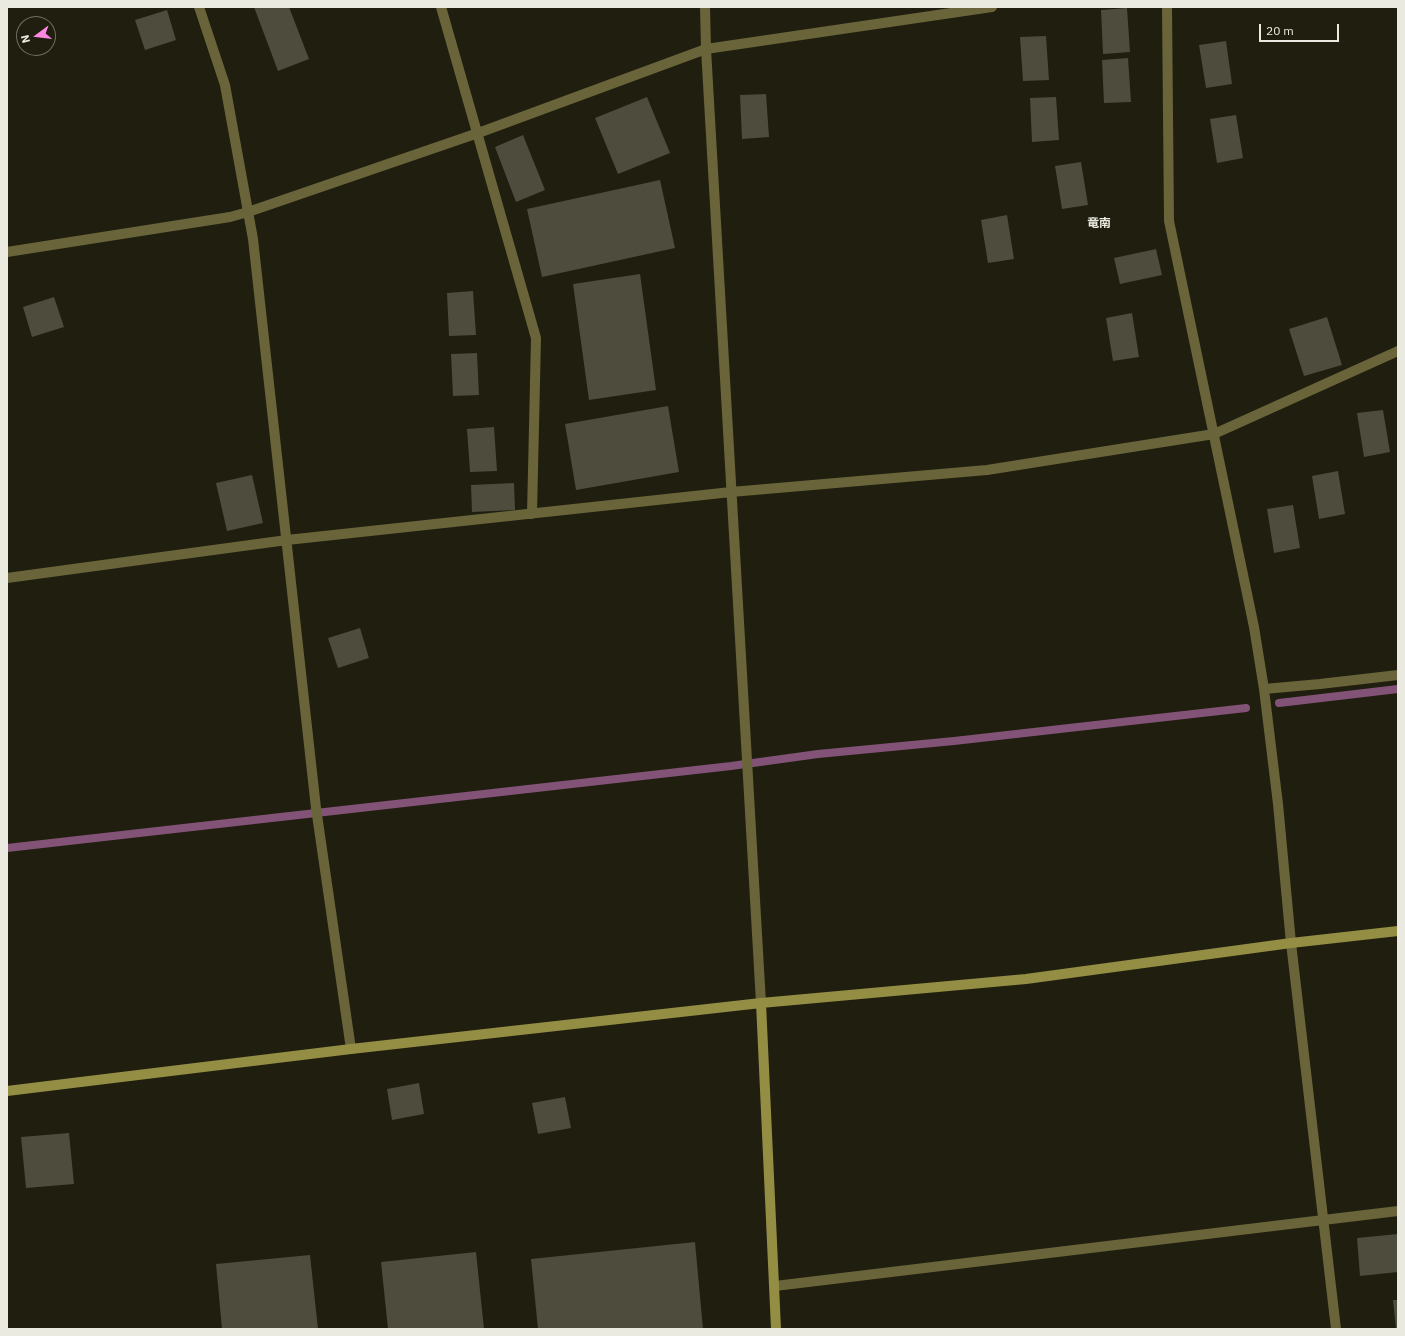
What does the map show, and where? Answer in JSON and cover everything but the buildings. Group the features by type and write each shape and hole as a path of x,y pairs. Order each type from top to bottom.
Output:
{"street":[{"path":"200,7 225,85 248,212 287,540 316,808 351,1049"},
{"path":"441,7 536,338 532,514"},
{"path":"706,7 706,49 761,1003 776,1329"},
{"path":"7,252 230,217 248,212 477,133 706,49 992,7"},
{"path":"1168,7 1169,221 1254,627 1264,689 1278,804 1291,943 1336,1329"},
{"path":"7,578 287,540 732,492 986,470 1214,434 1398,350"},
{"path":"1264,689 1398,675"},
{"path":"7,1091 351,1049 761,1003 1026,979 1291,943 1398,931"},
{"path":"775,1286 1398,1211"}],"waterway":[{"path":"1279,703 1398,689"},
{"path":"7,848 731,766 818,754 954,741 1246,708"}],"district":[{"name":"竜南","path":"1099,224"}]}
